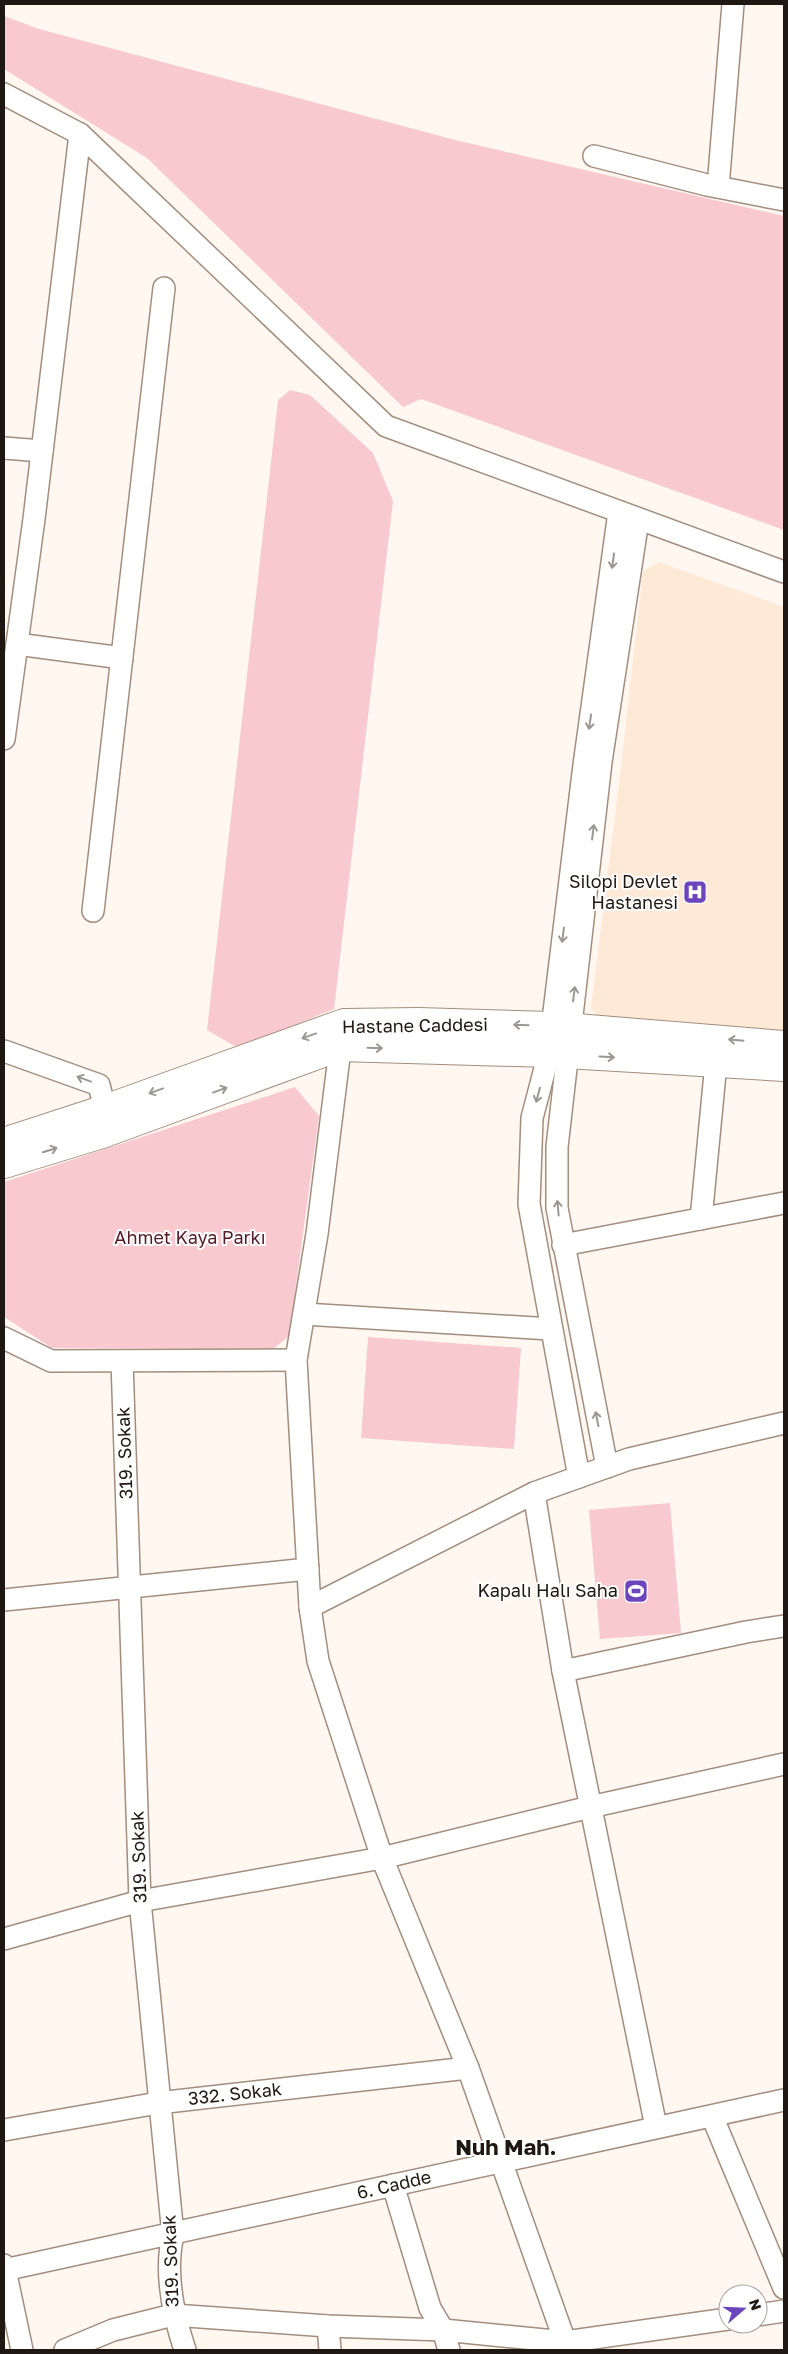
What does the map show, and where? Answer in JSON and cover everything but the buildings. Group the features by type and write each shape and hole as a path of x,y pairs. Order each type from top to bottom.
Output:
{"main road":[{"name":"Hastane Caddesi","path":"4,1164 103,1122 342,1035 418,1022 561,1027 784,1045"},
{"name":"Hastane Caddesi","path":"342,1035 557,1054 784,1067"},
{"name":"Hastane Caddesi","path":"4,1142 103,1122"}],"street":[{"path":"718,187 733,4"},
{"path":"4,94 80,134 386,426 784,572"},
{"path":"4,739 42,452 80,134"},
{"path":"594,156 718,187 784,200"},
{"path":"93,911 164,288"},
{"path":"4,448 42,452"},
{"path":"607,1467 557,1208 557,1054 601,762 629,516"},
{"path":"17,644 122,658"},
{"path":"342,1035 317,1234 296,1360 310,1607 318,1661 382,1858 468,2068 566,2346"},
{"path":"4,1051 99,1085 103,1122"},
{"path":"557,1054 532,1118 528,1204 579,1477"},
{"path":"701,1219 716,1063"},
{"path":"563,1245 784,1203"},
{"path":"304,1314 551,1329"},
{"path":"4,1338 52,1361 296,1360"},
{"name":"319. Sokak","path":"122,1361 140,1900 172,2235 169,2250 173,2315 185,2350"},
{"path":"310,1607 534,1493 629,1459 784,1424"},
{"path":"534,1493 563,1671 656,2128"},
{"path":"4,1600 129,1585 308,1569"},
{"path":"563,1671 746,1632 784,1626"},
{"path":"4,1939 140,1900 382,1858 590,1807 784,1764"},
{"name":"332. Sokak","path":"4,2130 158,2103 468,2068"},
{"name":"6. Cadde","path":"4,2268 172,2235 784,2100"},
{"path":"712,2116 784,2286"},
{"path":"393,2185 430,2308 443,2330 449,2350"},
{"path":"4,2268 22,2350"},
{"path":"768,2314 784,2312"},
{"path":"65,2350 113,2330 173,2315 328,2326 443,2330 566,2346 718,2321"},
{"path":"328,2326 330,2350"}],"shaded area":[{"name":"Silopi Devlet Hastanesi","path":"659,562 784,607 784,1033 601,1021 591,1008 643,571"}],"green space":[{"path":"4,16 39,29 455,140 784,216 784,530 421,399 403,407 147,158 4,69"},
{"path":"290,390 310,395 373,453 393,501 334,1009 238,1048 207,1030 278,400"},
{"name":"Ahmet Kaya Parkı","path":"295,1087 319,1116 289,1336 273,1349 52,1348 4,1317 4,1182"},
{"path":"368,1337 521,1348 514,1449 361,1438"},
{"name":"Kapalı Halı Saha","path":"670,1503 681,1633 600,1639 589,1510"}],"place":[{"name":"Silopi Devlet Hastanesi","path":"695,892"},
{"name":"Kapalı Halı Saha","path":"636,1591"}],"district":[{"name":"Nuh Mah.","path":"506,2147"}]}
